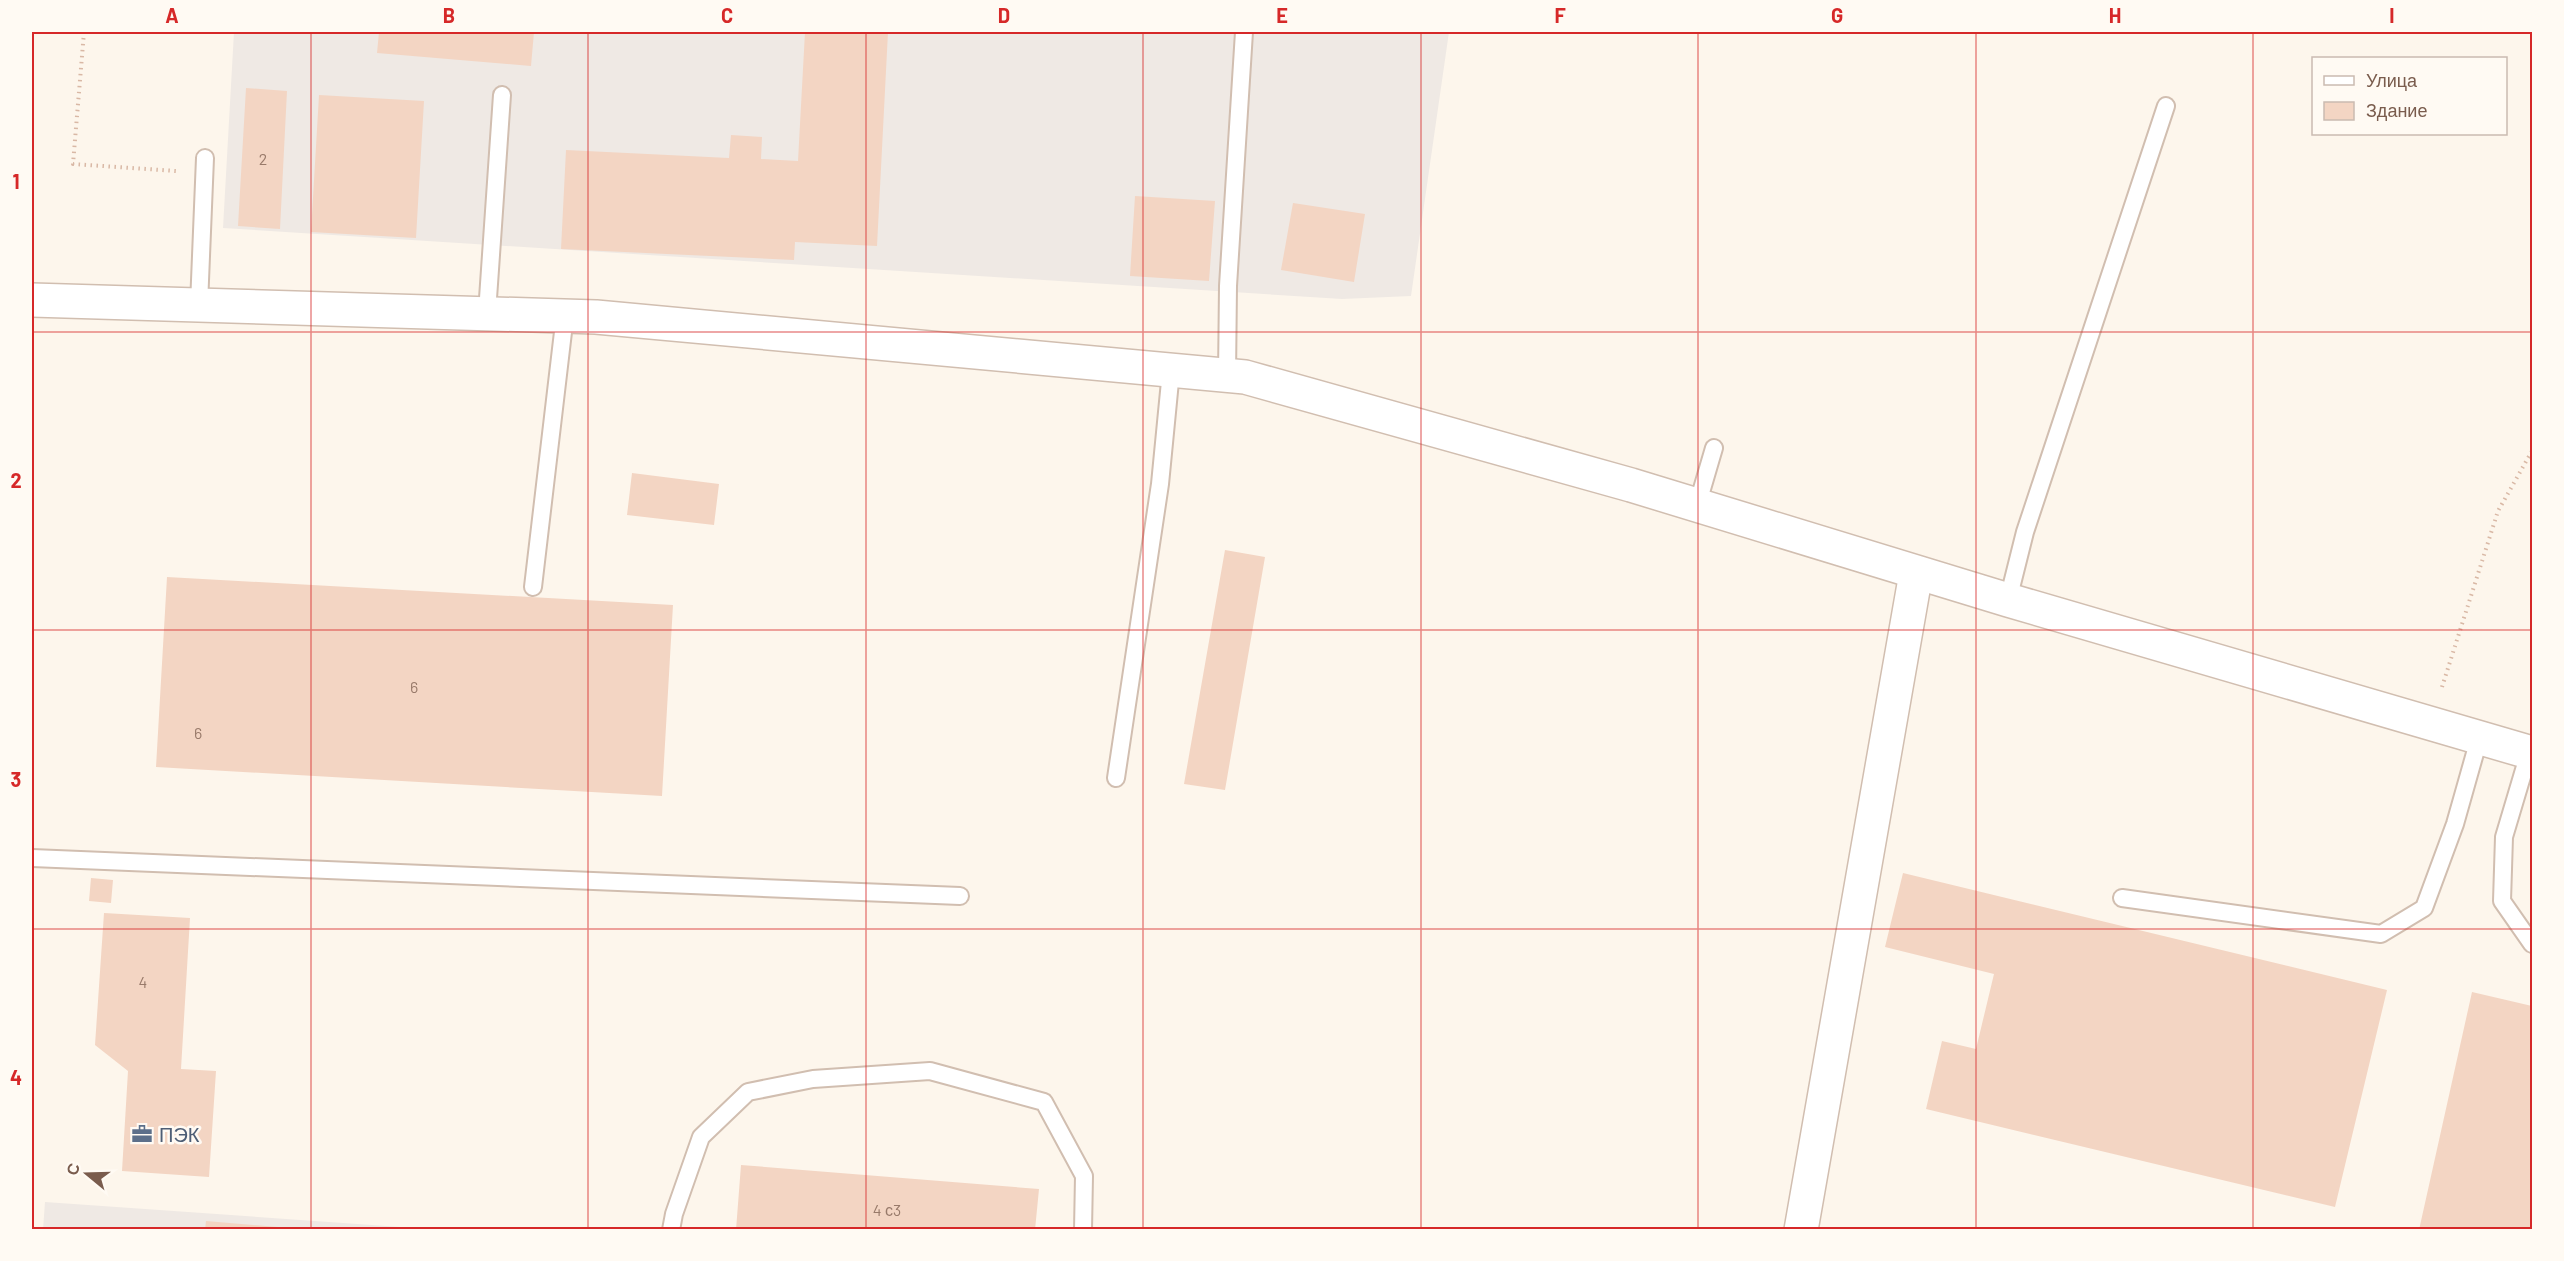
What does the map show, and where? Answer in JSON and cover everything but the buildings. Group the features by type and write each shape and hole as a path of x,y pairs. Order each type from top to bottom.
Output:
{"street":[{"path":"32,300 565,315 1245,377 1697,506 1916,573 2531,753"},
{"path":"1801,1230 1916,573"}],"lane":[{"path":"1227,376 1228,286 1244,32"},
{"path":"487,313 502,95"},
{"path":"2008,600 2025,532 2166,106"},
{"path":"199,305 205,166"},
{"path":"533,587 565,315"},
{"path":"1116,778 1160,484 1171,371"},
{"path":"1697,506 1714,448"},
{"path":"2122,898 2381,934 2424,908 2455,824 2479,739"},
{"path":"2531,753 2504,837 2502,901 2532,944"},
{"path":"32,858 960,896"},
{"path":"671,1230 674,1214 701,1137 748,1092 813,1079 930,1071 1044,1102 1084,1176 1083,1230"}],"path":[{"path":"84,32 73,164 205,166"},
{"path":"2430,725 2498,511 2532,451"}],"shaded area":[{"path":"234,32 1449,32 1411,296 1342,299 223,228"},
{"path":"45,1202 429,1229 43,1230"}],"place":[{"name":"ПЭК","path":"142,1134"}]}
